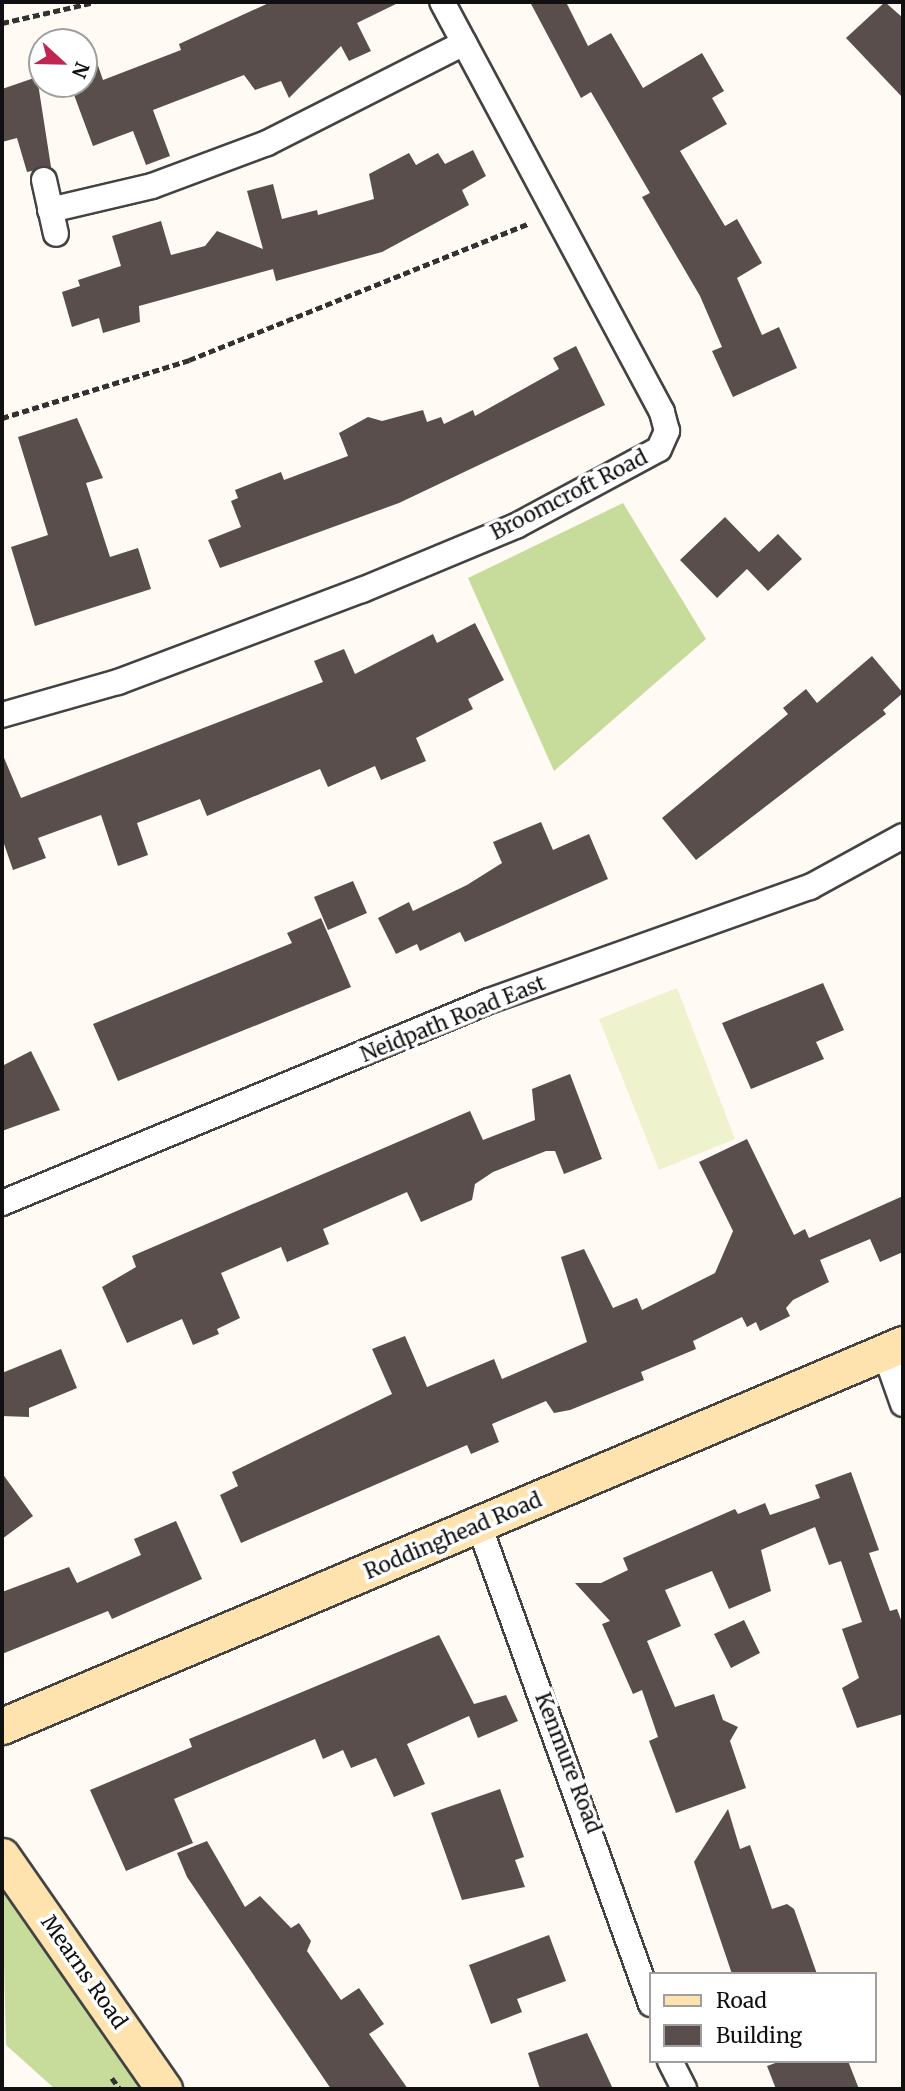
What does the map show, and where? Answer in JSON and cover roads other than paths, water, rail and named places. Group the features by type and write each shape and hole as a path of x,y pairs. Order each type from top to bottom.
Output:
{"street":[{"name":"Broomcroft Road","path":"3,710 118,682 401,574 516,526 659,449 667,431 662,412 442,2"},
{"path":"50,210 152,186 267,143 464,43"},
{"path":"44,180 56,234"},
{"name":"Neidpath Road East","path":"2,1203 489,1001 810,887 903,836"},
{"path":"894,1348 903,1405"},
{"name":"Roddinghead Road","path":"2,1726 894,1348"},
{"name":"Kenmure Road","path":"478,1525 634,1941 650,2000"},
{"name":"Mearns Road","path":"2,1856 164,2089"},
{"path":"671,2063 684,2089"}]}
